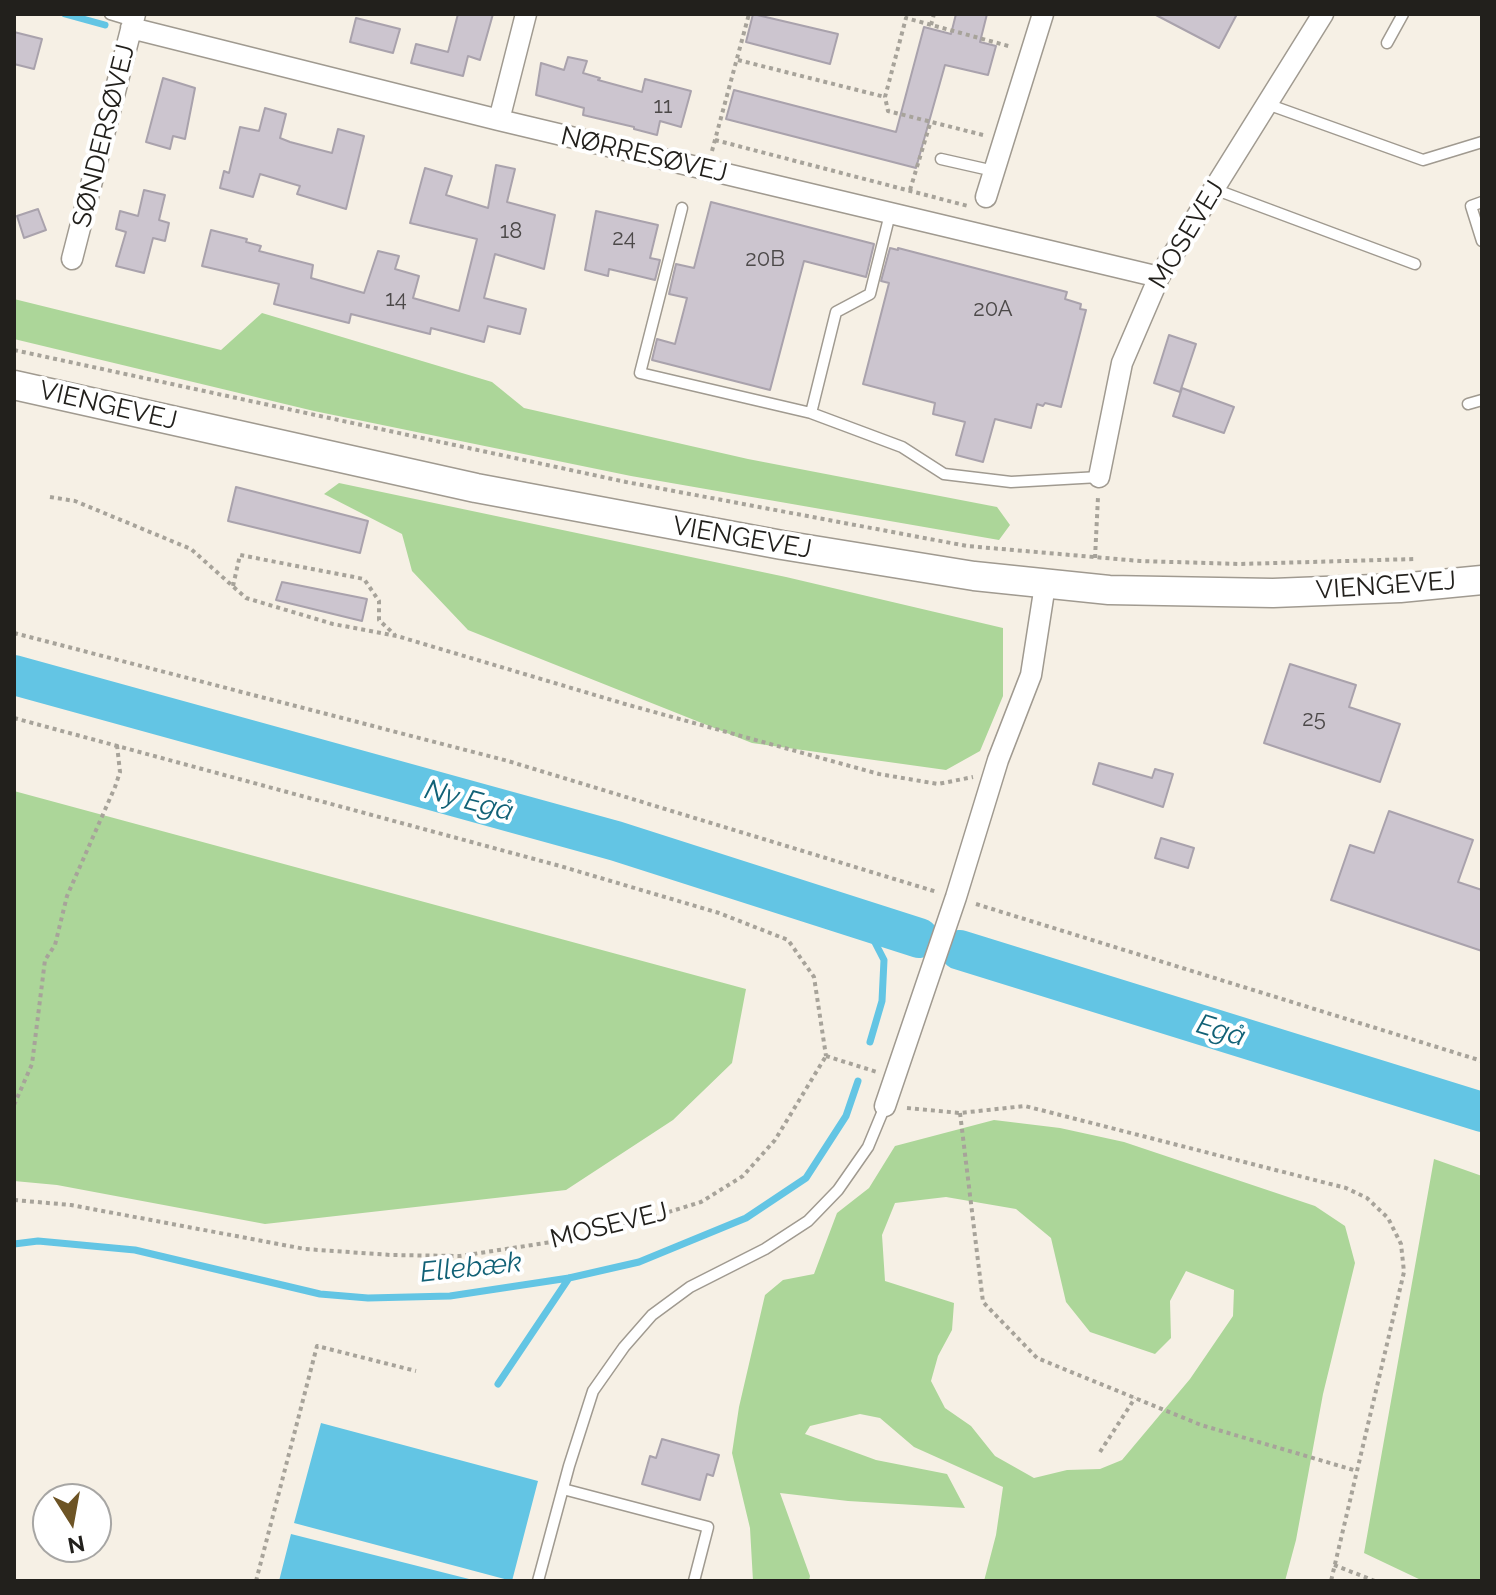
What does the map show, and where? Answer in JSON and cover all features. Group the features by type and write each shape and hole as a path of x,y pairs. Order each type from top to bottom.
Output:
{"street":[{"path":"499,120 526,14"},
{"path":"983,203 1043,14"},
{"name":"MOSEVEJ","path":"1099,477 1122,363 1159,277 1323,14"},
{"name":"NØRRESØVEJ","path":"133,21 499,120 1159,277"},
{"name":"SØNDERSØVEJ","path":"72,259 133,21"},
{"name":"VIENGEVEJ","path":"14,385 491,491 898,565 1045,585 1109,590 1273,593 1400,588 1482,580"},
{"path":"885,1106 956,897 998,760 1031,675 1045,585"}],"lane":[{"path":"110,14 133,21"},
{"path":"1387,43 1403,14"},
{"path":"1267,104 1423,160 1482,142"},
{"path":"941,159 994,171"},
{"path":"1214,189 1415,264"},
{"path":"1482,202 1471,206 1482,241"},
{"path":"682,208 640,373 811,413 902,447 944,474 1011,482 1099,477"},
{"path":"811,413 836,312 870,294 890,214"},
{"path":"1468,404 1482,400"},
{"path":"538,1581 593,1391 624,1347 652,1315 690,1287 765,1249 808,1221 838,1190 868,1147 885,1106"},
{"path":"563,1489 708,1527 694,1581"}],"path":[{"path":"707,169 749,14"},
{"path":"931,25 934,14"},
{"path":"1003,140 888,111 885,97 906,18 1030,52"},
{"path":"738,60 885,97"},
{"path":"910,190 930,124"},
{"path":"715,140 910,190 983,203"},
{"path":"14,350 610,478 967,546 1095,558 1240,564 1418,559"},
{"path":"1095,558 1099,477"},
{"path":"50,497 75,501 191,549 246,598 318,620 397,636 625,704 879,774 938,784 973,777 998,760"},
{"path":"233,586 240,555 364,579 379,601 379,620 397,636"},
{"path":"14,633 508,761 1482,1061"},
{"path":"14,718 575,870 719,913 788,940 814,977 826,1056 894,1078"},
{"path":"14,1105 32,1064 45,960 55,945 67,896 120,772 117,745"},
{"name":"MOSEVEJ","path":"14,1200 71,1205 305,1249 391,1255 460,1256 591,1236 701,1202 743,1176 775,1140 826,1056"},
{"path":"885,1106 960,1113 1025,1106 1346,1188 1367,1198 1388,1218 1401,1244 1404,1272 1331,1581"},
{"path":"960,1113 983,1302 1037,1358 1201,1425 1357,1471"},
{"path":"256,1581 317,1346 416,1371"},
{"path":"1100,1452 1135,1398"},
{"path":"1334,1565 1375,1581"}],"green space":[{"path":"14,299 221,350 262,313 492,382 524,408 748,459 997,507 1010,525 999,540 631,476 314,411 14,339"},
{"path":"339,483 786,577 1003,628 1003,696 980,751 946,770 752,743 468,630 412,571 402,534 324,494"},
{"path":"14,791 746,989 732,1063 673,1120 566,1190 265,1224 57,1185 14,1181"},
{"path":"994,1120 1060,1128 1124,1142 1315,1206 1345,1226 1355,1263 1323,1394 1296,1540 1285,1581 984,1581 996,1535 1003,1487 914,1447 880,1418 860,1414 810,1426 805,1434 876,1460 947,1474 965,1508 848,1501 780,1493 810,1576 809,1581 753,1581 750,1528 732,1453 739,1407 765,1295 783,1280 814,1274 837,1213 869,1188 895,1146","holes":["946,1197 1016,1209 1051,1238 1066,1302 1090,1332 1155,1354 1171,1338 1170,1301 1186,1271 1234,1290 1233,1316 1190,1379 1122,1460 1100,1469 1067,1470 1034,1478 995,1456 971,1426 945,1408 931,1381 938,1356 952,1330 954,1303 885,1281 882,1235 895,1203"]},
{"path":"1434,1159 1482,1176 1482,1581 1423,1581 1364,1553"}],"water":[{"path":"321,1423 538,1481 512,1581 294,1523"},
{"path":"291,1534 477,1581 279,1581"}],"building":[{"path":"458,14 493,14 480,60 468,56 463,76 411,63 416,44 448,52"},
{"path":"753,14 838,34 830,64 746,42"},
{"path":"956,14 987,14 980,42 996,46 988,75 945,65 916,168 726,119 734,90 896,132 924,27 951,34"},
{"path":"1154,14 1237,14 1219,48"},
{"path":"356,18 400,29 393,53 350,42"},
{"path":"14,32 42,39 34,69 14,64"},
{"path":"568,57 587,61 583,73 600,78 598,80 642,92 645,79 691,91 681,127 660,121 657,135 583,115 584,108 536,95 541,63 564,70"},
{"path":"163,78 195,88 185,139 173,136 170,149 146,142"},
{"path":"265,108 286,114 280,138 290,142 332,153 338,129 364,136 346,209 297,194 300,186 260,174 253,197 220,188 224,171 229,173 240,127 259,131"},
{"path":"496,165 515,169 507,202 555,215 544,269 495,254 484,298 526,309 520,334 488,326 484,342 431,328 430,334 351,314 349,323 274,304 279,284 202,266 211,230 247,239 246,242 261,246 259,251 313,265 311,278 364,293 378,251 399,256 395,269 419,276 413,298 459,311 477,239 410,223 425,168 452,176 446,195 488,208"},
{"path":"144,190 165,195 159,220 169,223 165,241 153,238 144,273 116,266 126,232 116,229 120,211 138,216"},
{"path":"711,202 874,244 866,277 804,261 770,390 652,360 657,339 675,344 687,298 669,294 676,264 694,268"},
{"path":"38,209 46,230 24,238 17,216"},
{"path":"596,211 658,225 650,258 660,260 655,280 609,269 608,276 585,270"},
{"path":"890,248 1067,292 1065,299 1081,304 1080,309 1086,310 1061,407 1037,404 1031,428 995,419 983,462 956,455 965,422 933,414 935,403 863,384 889,283 881,281"},
{"path":"1169,335 1196,344 1180,392 1154,383"},
{"path":"1182,388 1234,407 1224,433 1173,416"},
{"path":"236,487 368,521 360,553 228,521"},
{"path":"282,582 367,599 362,621 276,600"},
{"path":"1290,664 1356,685 1349,707 1400,724 1380,782 1264,743"},
{"path":"1099,763 1152,778 1155,769 1173,774 1163,807 1093,784"},
{"path":"1389,811 1473,840 1458,882 1482,890 1482,951 1331,900 1350,845 1374,853"},
{"path":"1161,838 1194,848 1188,868 1155,858"},
{"path":"662,1439 719,1455 713,1476 707,1474 700,1500 642,1484 650,1456 656,1458"}],"waterway":[{"path":"65,14 105,25"},
{"name":"Ny Egå","path":"14,675 616,841 919,938"},
{"path":"864,921 884,960 882,1001 870,1042"},
{"name":"Egå","path":"960,950 1482,1112"},
{"name":"Ellebæk","path":"14,1244 38,1241 135,1250 320,1294 368,1298 450,1296 569,1278 639,1262 746,1218 806,1178 846,1116 858,1081"},
{"path":"498,1384 569,1278"}]}
